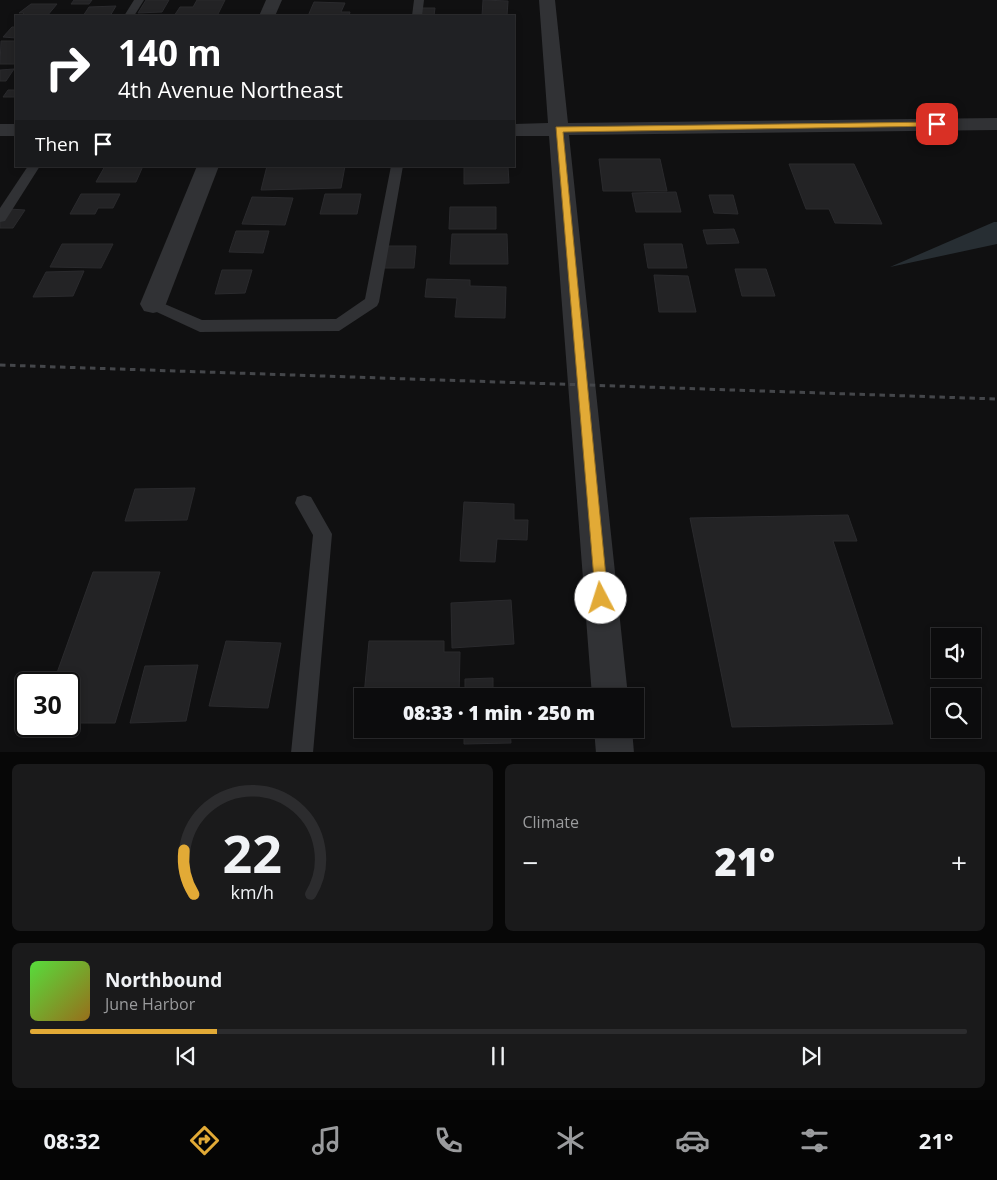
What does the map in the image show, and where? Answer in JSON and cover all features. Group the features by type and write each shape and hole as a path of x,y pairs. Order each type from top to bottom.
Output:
{"street":[{"path":"267,15 274,0"},
{"path":"547,0 609,688"},
{"path":"515,130 997,124"},
{"path":"0,130 15,130"},
{"path":"153,304 208,167"},
{"path":"614,738 615,752"}],"lane":[{"path":"130,15 139,0"},
{"path":"417,15 419,0"},
{"path":"0,218 33,167"},
{"path":"153,304 200,326 339,325 372,302 397,167"},
{"path":"302,752 323,534 304,503"}],"shaded area":[{"path":"997,222 997,244 890,267"}],"building":[{"path":"74,0 92,0 89,4 71,4"},
{"path":"146,0 169,0 162,12 138,13"},
{"path":"197,0 225,0 218,15 175,15 180,7 193,7"},
{"path":"483,0 508,1 507,15 482,15"},
{"path":"314,2 345,3 341,12 350,12 349,15 308,15"},
{"path":"31,4 57,4 48,15 22,15 24,13 19,13"},
{"path":"116,6 111,15 84,15 89,7"},
{"path":"420,8 435,8 434,15 419,15"},
{"path":"12,27 15,27 15,38 3,37"},
{"path":"1,41 15,41 15,64 0,64"},
{"path":"14,69 6,81 0,81 0,70"},
{"path":"8,90 15,90 15,97 3,97"},
{"path":"599,159 660,159 667,191 603,191"},
{"path":"789,164 854,164 882,224 835,223 829,209 806,209"},
{"path":"104,167 143,167 136,182 96,182"},
{"path":"267,167 345,167 341,188 261,190"},
{"path":"464,167 508,167 509,183 464,184"},
{"path":"676,192 681,212 636,212 632,193"},
{"path":"81,194 120,194 113,208 98,208 95,214 70,214"},
{"path":"325,194 361,194 357,214 320,214"},
{"path":"709,195 733,195 738,214 714,213"},
{"path":"252,197 293,198 285,225 242,224"},
{"path":"450,207 496,207 496,229 449,229"},
{"path":"9,209 25,210 13,228 0,228 0,222"},
{"path":"734,229 739,243 707,244 703,230"},
{"path":"236,231 269,231 263,253 229,252"},
{"path":"452,234 507,234 508,264 450,264"},
{"path":"62,244 113,244 101,268 50,267"},
{"path":"644,244 682,244 687,268 648,268"},
{"path":"385,246 416,246 414,268 382,268"},
{"path":"735,269 766,269 775,296 742,296"},
{"path":"222,270 252,270 245,293 215,294"},
{"path":"84,271 73,296 33,297 46,272"},
{"path":"654,275 688,276 696,312 659,312"},
{"path":"427,279 470,280 470,286 506,287 505,318 455,317 457,298 425,297"},
{"path":"195,488 187,520 125,521 135,489"},
{"path":"464,502 514,504 514,520 528,520 527,540 497,539 495,562 460,561"},
{"path":"848,515 857,541 833,541 893,724 732,727 690,518"},
{"path":"93,572 160,572 115,723 80,723 80,672 57,672"},
{"path":"511,600 514,644 452,648 451,603"},
{"path":"226,641 281,643 268,708 209,706"},
{"path":"369,641 444,641 444,652 460,652 459,688 365,688"},
{"path":"198,665 186,721 130,723 145,666"},
{"path":"493,678 493,688 465,688 465,679"},
{"path":"464,738 511,738 511,743 464,744"}],"railway":[{"path":"0,365 997,399"}],"route":[{"path":"601,598 559,129 937,124"}]}
